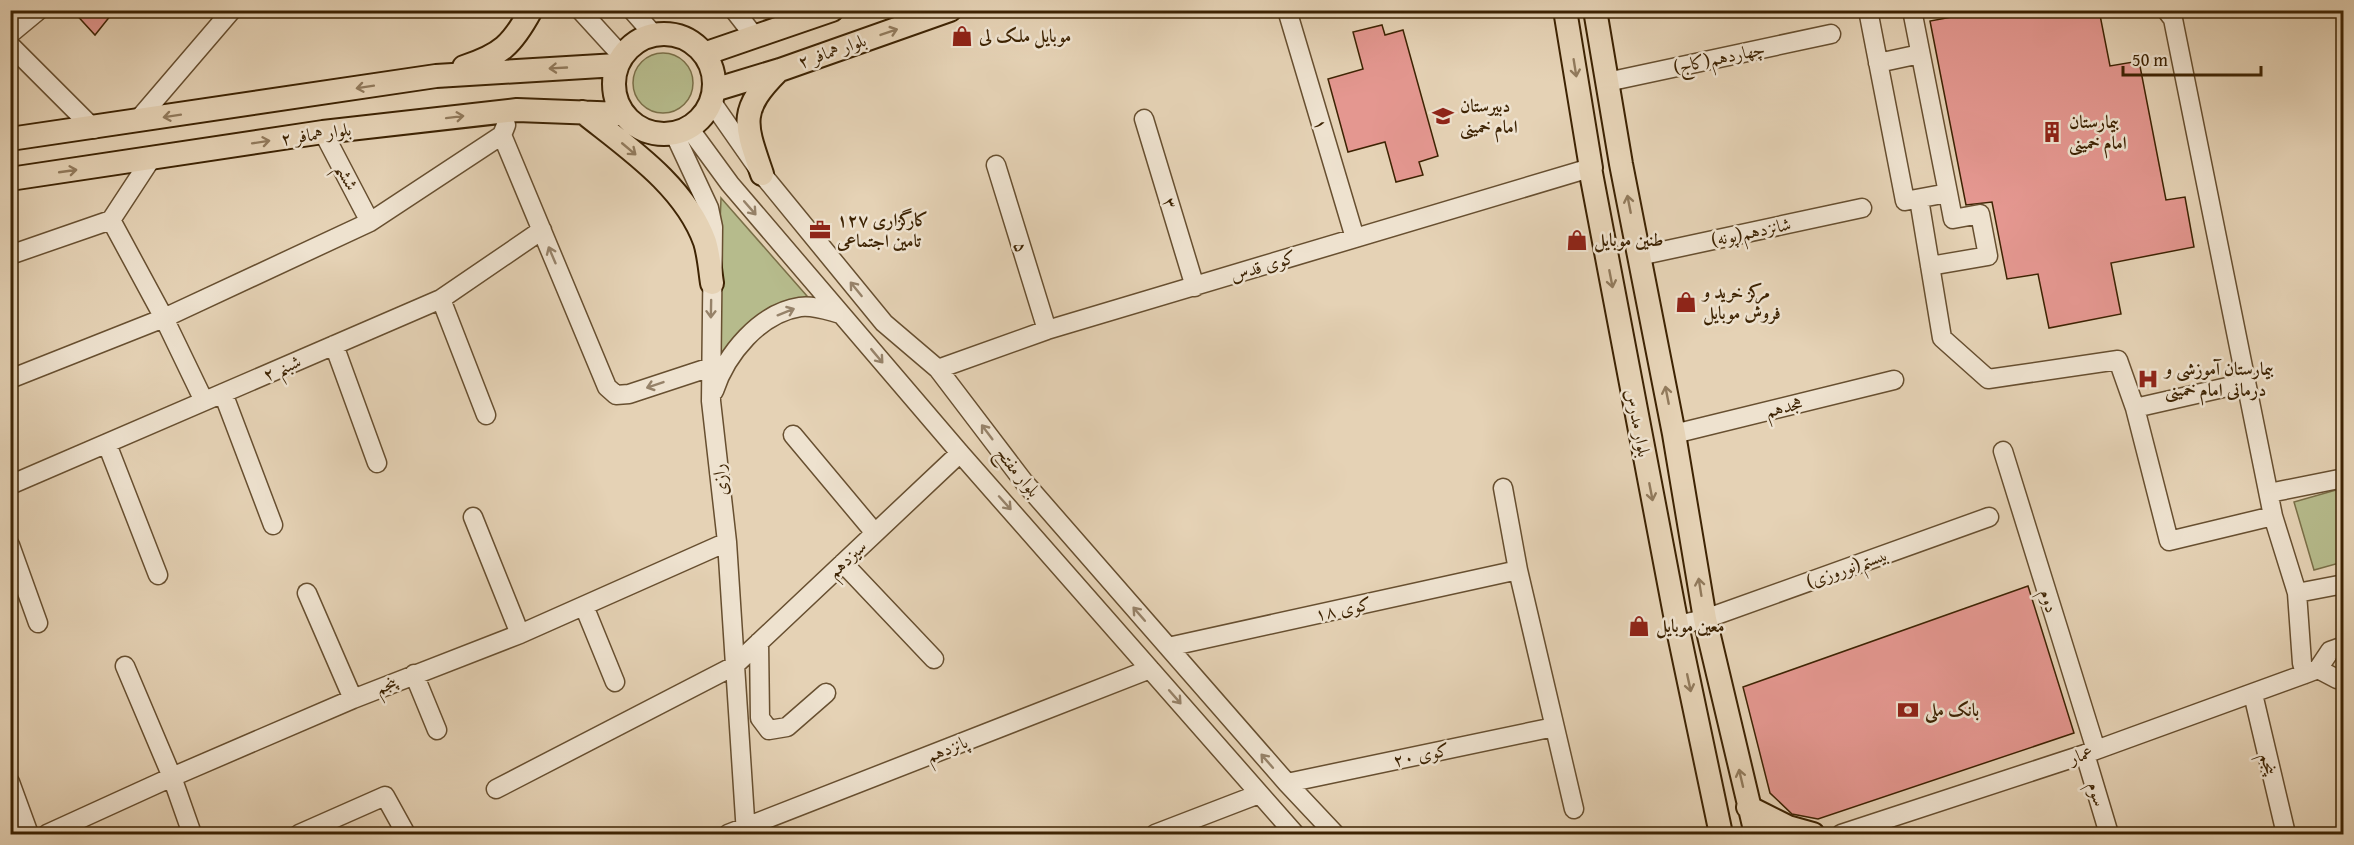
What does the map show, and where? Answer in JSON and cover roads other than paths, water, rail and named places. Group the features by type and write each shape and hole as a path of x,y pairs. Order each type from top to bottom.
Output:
{"main road":[{"path":"436,76 487,60 506,48 531,10"},
{"path":"704,54 832,10"},
{"name":"بلوار همافر ۲","path":"713,95 950,10"},
{"name":"بلوار مدرس","path":"1565,10 1591,168 1677,625 1721,834"},
{"name":"بلوار مدرس","path":"1595,10 1621,164 1674,434 1705,619 1756,834"},
{"path":"654,34 681,37 694,44 704,54 714,77 713,95 699,121 682,130 655,134 633,124 623,114 616,102 613,88 619,60 636,42 654,34"},
{"path":"10,140 436,76 619,60"},
{"path":"757,168 750,140 748,123 750,109 760,90 780,70"},
{"name":"بلوار همافر ۲","path":"10,179 323,132 511,110 623,114"},
{"path":"584,112 648,165 693,217 705,243 712,283"},
{"path":"1591,168 1621,164"},
{"path":"1748,807 1788,827 1813,834"}],"street":[{"path":"10,34 39,10"},
{"path":"136,122 232,10"},
{"path":"579,10 619,60"},
{"path":"632,10 654,34"},
{"path":"734,10 755,38"},
{"name":"۱","path":"1287,10 1355,238"},
{"path":"1868,10 1905,201 1948,193"},
{"path":"1912,10 1953,219 1980,214 1988,256 1930,267"},
{"path":"2166,10 2173,19 2273,516 2297,593 2302,663 2312,672 2337,680 2343,678"},
{"name":"چهاردهم(کاج)","path":"1607,82 1831,34"},
{"path":"10,45 94,129"},
{"path":"1878,63 1920,54"},
{"name":"بلوار مفتح","path":"713,95 757,168 884,323 938,369 1024,482 1287,783 1335,834"},
{"path":"10,379 164,318 370,222 502,135 511,110"},
{"name":"۳","path":"1144,119 1195,287"},
{"name":"بلوار مفتح","path":"682,130 960,453 1295,834"},
{"name":"رازی","path":"682,130 709,208 712,227 711,401 727,542 740,832"},
{"name":"ششم","path":"323,132 370,222"},
{"path":"502,135 608,387 616,395 629,394 711,367"},
{"path":"10,255 111,220 151,159"},
{"path":"730,184 735,165 741,161 757,168"},
{"name":"۵","path":"996,165 1047,330"},
{"name":"کوی قدس","path":"938,369 1047,330 1591,168"},
{"path":"1919,199 1942,338 1988,379 2118,360 2135,408 2169,540 2273,516"},
{"name":"شانزدهم(پونه)","path":"1639,256 1862,208"},
{"path":"111,220 164,318 204,401"},
{"name":"شبنم ۲","path":"10,485 441,298 542,231"},
{"path":"441,298 486,415"},
{"path":"711,401 719,376 728,359 744,339 763,325 782,313 801,307 819,308 841,314"},
{"path":"334,345 377,463"},
{"name":"هجدهم","path":"1674,434 1894,380"},
{"path":"2135,408 2245,383"},
{"path":"223,393 273,525"},
{"path":"793,435 875,533"},
{"path":"107,444 158,575"},
{"name":"دوم","path":"2002,451 2091,752"},
{"name":"سیزدهم","path":"496,789 734,666 960,453"},
{"path":"2269,493 2343,478"},
{"path":"1503,488 1518,570 1574,809"},
{"path":"473,517 520,634"},
{"name":"بیستم(نوروزی)","path":"1677,625 1705,619 1989,517"},
{"name":"پنجم","path":"47,834 352,699 520,634 727,542"},
{"path":"10,545 38,623"},
{"path":"843,563 934,659"},
{"name":"کوی ۱۸","path":"1168,647 1518,570"},
{"path":"2297,593 2343,584"},
{"path":"308,593 352,699"},
{"path":"1101,613 1122,594"},
{"path":"584,606 615,682"},
{"path":"759,642 760,717 769,730 787,728 826,693"},
{"name":"عمار","path":"1841,834 1877,829 2312,672 2331,651 2343,646"},
{"path":"125,666 172,777 191,831"},
{"name":"پانزدهم","path":"740,832 1150,669"},
{"path":"414,674 437,730"},
{"name":"پنجم","path":"2253,694 2286,834"},
{"name":"کوی ۲۰","path":"1287,783 1554,727"},
{"name":"سوم","path":"2091,752 2109,834"},
{"path":"10,782 29,834"},
{"path":"1155,834 1259,794"},
{"path":"299,834 385,796 406,834"}],"place":[{"name":"موبایل ملک لی","path":"962,36"},
{"name":"دبیرستان امام خمینی","path":"1443,116"},
{"name":"بیمارستان امام خمینی","path":"2052,132"},
{"name":"کارگزاری ۱۲۷ تامین اجتماعی","path":"820,230"},
{"name":"طنین موبایل","path":"1577,240"},
{"name":"مرکز خرید و فروش موبایل","path":"1686,302"},
{"name":"بیمارستان آموزشی و درمانی امام خمینی","path":"2148,379"},
{"name":"معین موبایل","path":"1639,626"},
{"name":"بانک ملی","path":"1908,710"}]}
